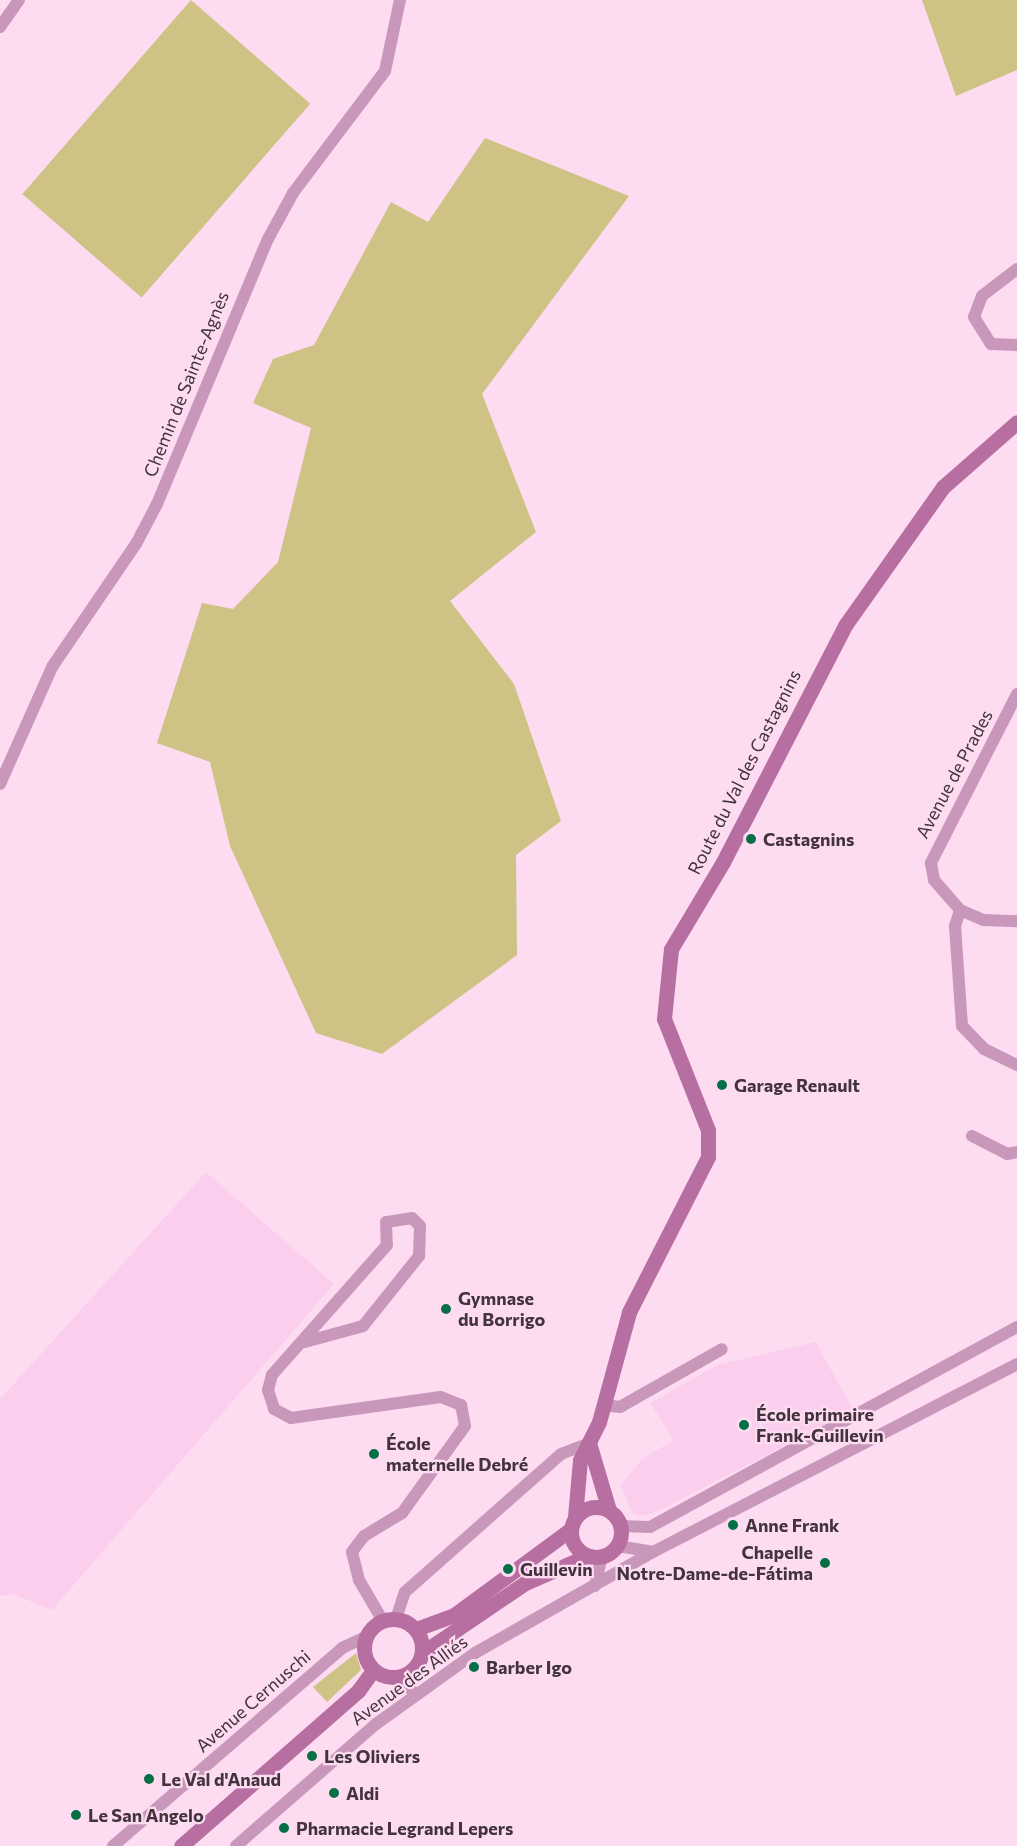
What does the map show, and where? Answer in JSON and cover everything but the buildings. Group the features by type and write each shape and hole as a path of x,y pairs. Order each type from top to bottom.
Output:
{"street":[{"path":"0,27 20,0"},
{"name":"Chemin de Sainte-Agnès","path":"0,784 52,667 136,544 157,504 268,239 293,194 385,71 400,0"},
{"path":"1017,268 982,296 974,317 991,344 1017,345"},
{"name":"Route du Val des Castagnins","path":"573,1523 580,1460 599,1422 629,1312 704,1175 709,1151 708,1130 664,1019 671,949 723,862 846,624 943,487 1017,422"},
{"name":"Avenue de Prades","path":"1017,694 933,849 934,880 960,910 984,920 1017,921"},
{"path":"960,910 955,926 962,1026 984,1049 1017,1065"},
{"path":"972,1136 1007,1154 1017,1152"},
{"path":"301,1343 363,1326 419,1256 420,1226 412,1218 386,1222 387,1245 272,1375 269,1401 280,1414 306,1417 441,1397 455,1398 465,1415 465,1425 402,1513 364,1536 352,1552 359,1580 389,1620 416,1629 454,1616 594,1506 609,1510"},
{"path":"621,1526 650,1527 1017,1327"},
{"path":"604,1405 620,1407 722,1349"},
{"name":"Avenue des Alliés","path":"236,1846 414,1695 475,1653 653,1551 1017,1364"},
{"path":"617,1546 621,1526 609,1510 589,1443 561,1454 405,1592 389,1620 366,1637 364,1649 373,1670 388,1677 404,1676 422,1653 525,1583 617,1546 653,1551"},
{"path":"573,1523 576,1548 594,1556"},
{"path":"594,1556 595,1586"},
{"path":"416,1629 422,1653"},
{"name":"Avenue Cernuschi","path":"113,1846 342,1648 366,1637"},
{"path":"181,1846 358,1691 373,1670"},
{"path":"404,1676 414,1695"}],"shaded area":[{"path":"191,0 310,104 142,298 22,194"},
{"path":"922,0 1017,0 1017,70 956,96"},
{"path":"485,138 629,196 482,394 536,532 450,601 514,684 561,821 516,855 517,955 382,1054 316,1033 230,846 210,762 157,743 202,603 233,609 278,562 311,428 253,403 273,359 314,345 391,202 428,222"},
{"path":"206,1172 334,1284 52,1610 13,1594 0,1596 0,1399"},
{"name":"École primaire Frank-Guillevin","path":"816,1342 853,1410 662,1509 643,1516 632,1513 621,1485 642,1459 674,1440 650,1403 717,1365"},
{"path":"356,1653 361,1670 327,1702 313,1687"}],"place":[{"name":"Castagnins","path":"751,839"},
{"name":"Garage Renault","path":"722,1085"},
{"name":"Gymnase du Borrigo","path":"446,1309"},
{"name":"École primaire Frank-Guillevin","path":"744,1425"},
{"name":"École maternelle Debré","path":"374,1454"},
{"name":"Anne Frank","path":"733,1525"},
{"name":"Chapelle Notre-Dame-de-Fátima","path":"825,1563"},
{"name":"Guillevin","path":"508,1569"},
{"name":"Barber Igo","path":"474,1667"},
{"name":"Les Oliviers","path":"312,1756"},
{"name":"Le Val d'Anaud","path":"149,1779"},
{"name":"Aldi","path":"334,1793"},
{"name":"Le San Angelo","path":"76,1815"},
{"name":"Pharmacie Legrand Lepers","path":"284,1828"}]}
